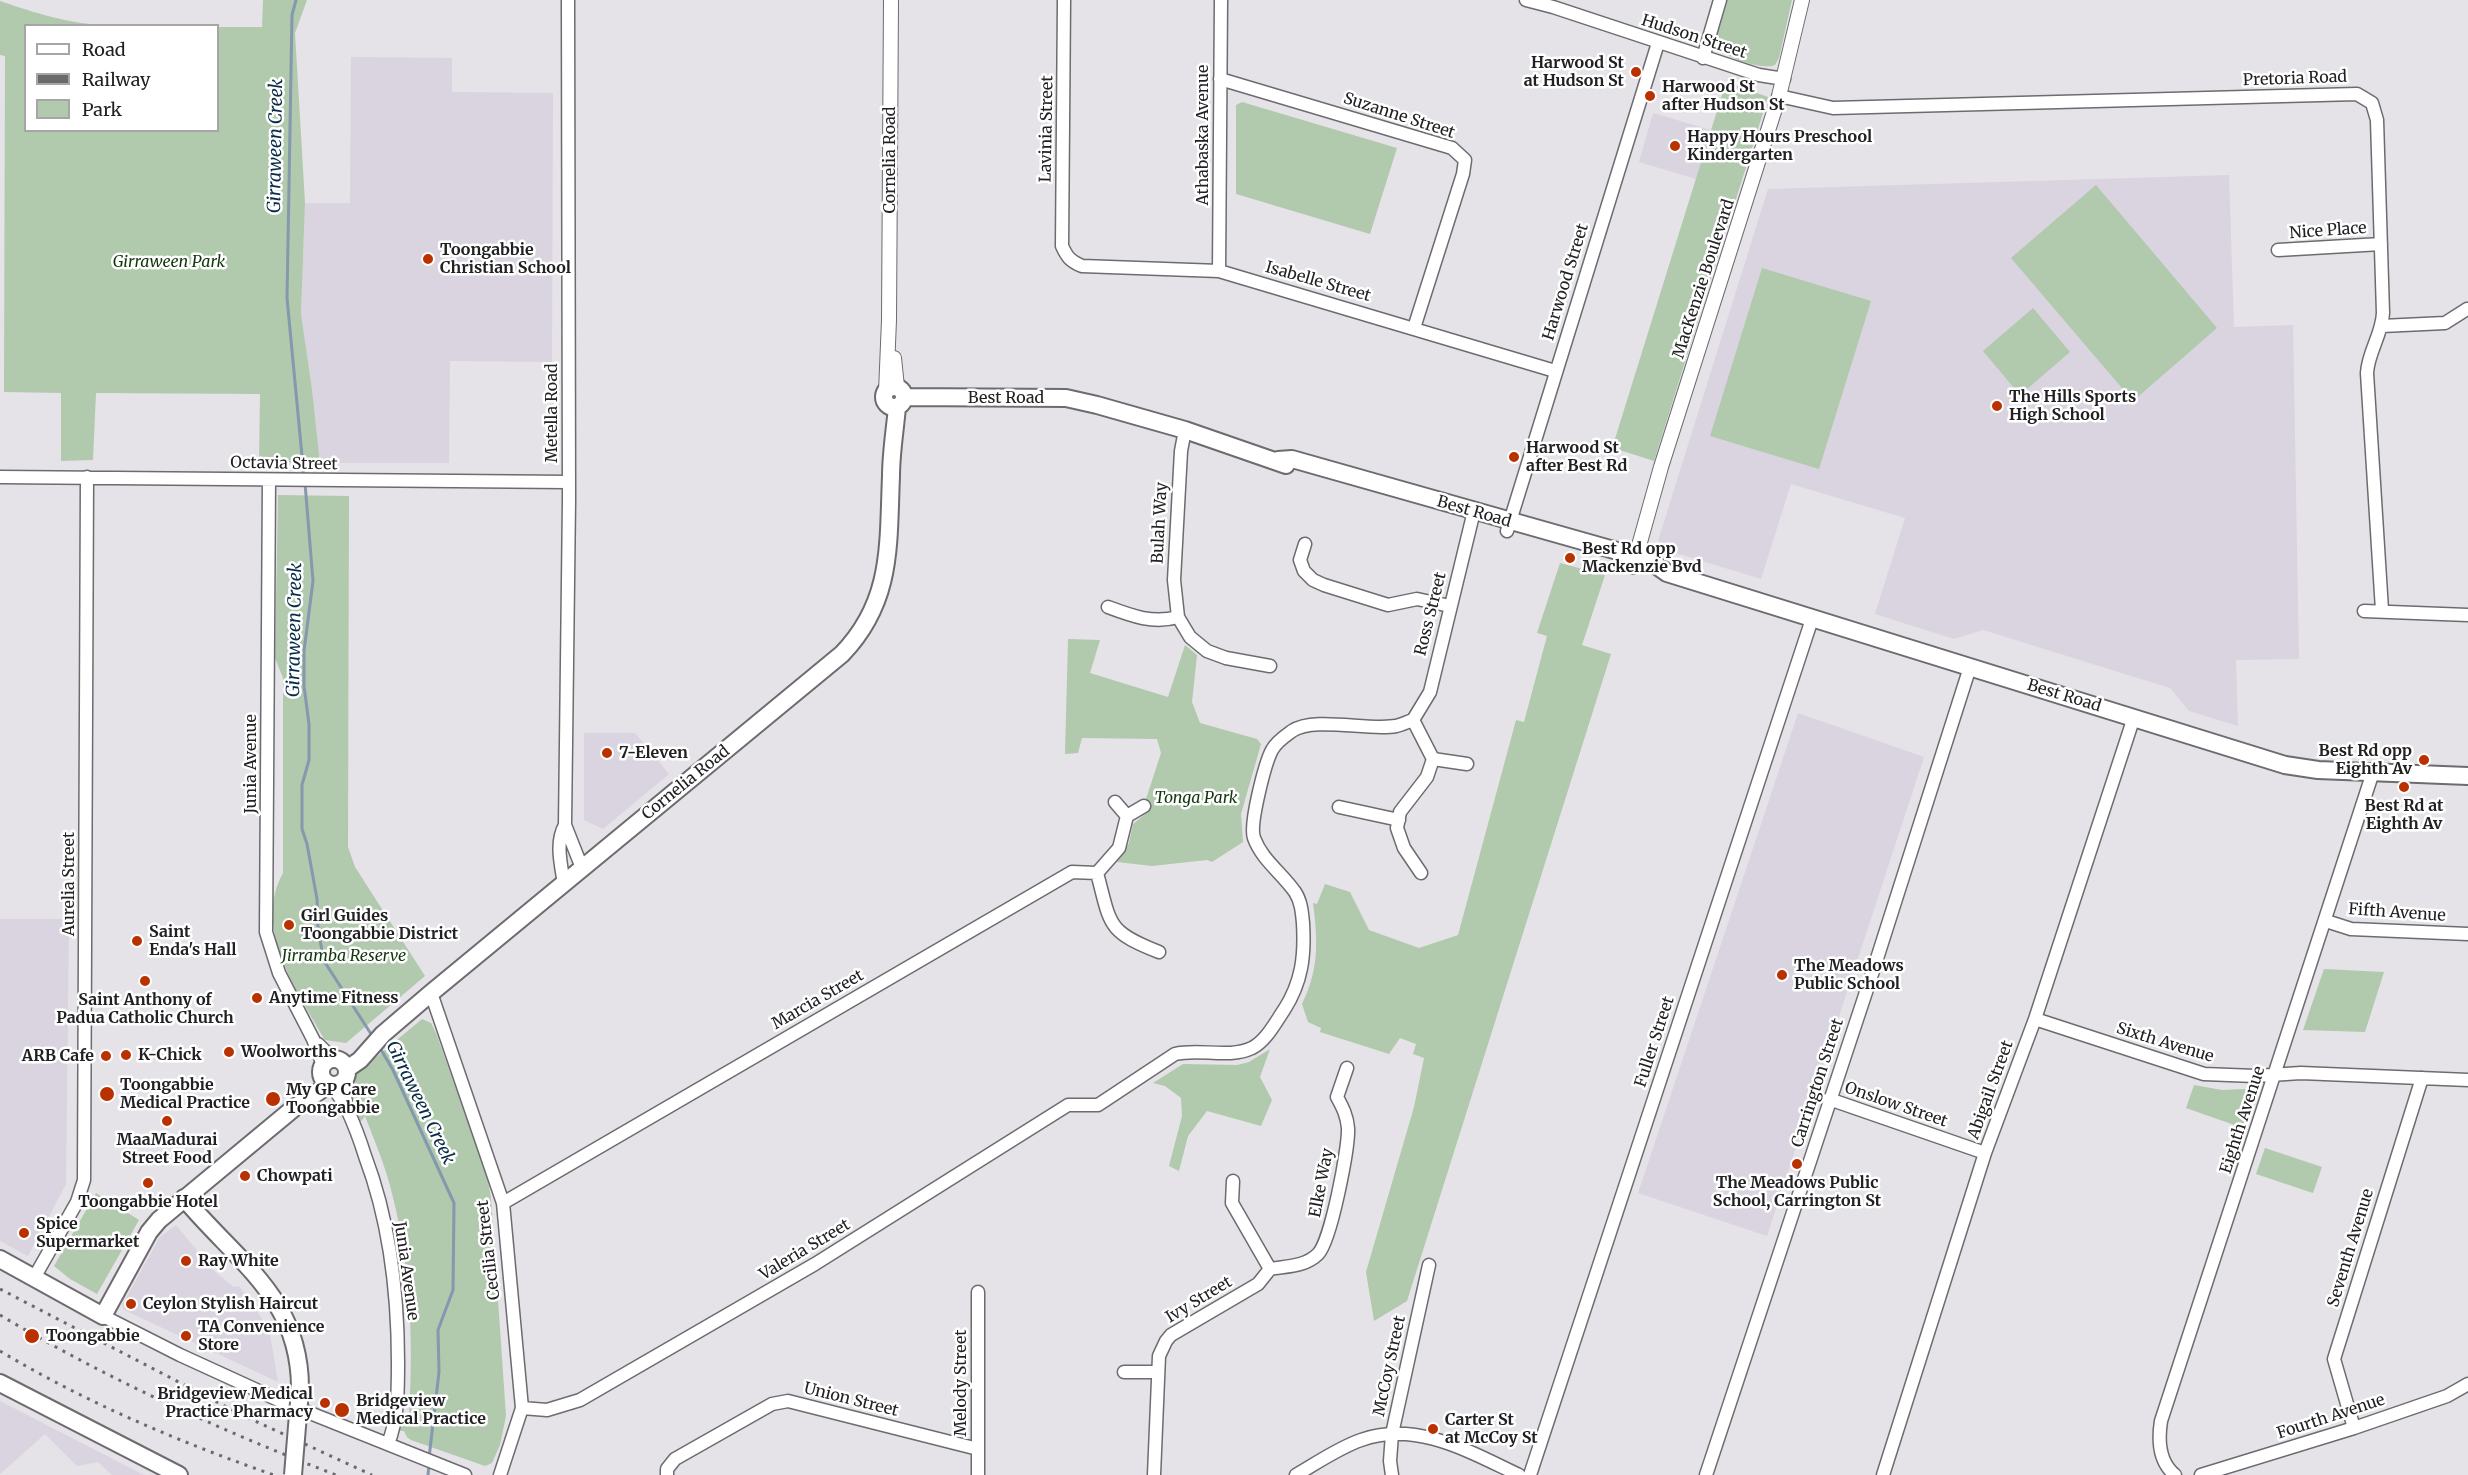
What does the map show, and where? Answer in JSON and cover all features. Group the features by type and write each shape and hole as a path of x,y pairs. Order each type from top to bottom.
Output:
{"main road":[{"name":"Best Road","path":"894,397 1066,398 1185,430 1278,460 1292,459 1508,527 1634,562 1653,562 1667,573 2284,765 2318,770 2468,776"},
{"name":"Cornelia Road","path":"102,1316 149,1232 184,1198 294,1108 310,1085 339,1069 383,1034 842,654 863,629 875,606 884,578 890,523 894,397"},
{"path":"184,1198 266,1287 281,1308 291,1328 297,1350 300,1390 293,1475"},
{"path":"0,1259 102,1316"},
{"path":"0,1383 179,1475"}],"street":[{"name":"Metella Road","path":"568,0 565,825 582,868"},
{"name":"Cornelia Road","path":"891,0 889,320 894,397"},
{"name":"Lavinia Street","path":"1064,0 1062,246 1067,258"},
{"name":"Athabaska Avenue","path":"1219,271 1221,0"},
{"name":"Hudson Street","path":"1526,0 1554,3 1703,58 1759,75 1784,79"},
{"path":"1703,58 1720,0"},
{"name":"MacKenzie Boulevard","path":"1634,562 1661,467 1779,96 1802,0"},
{"name":"Harwood Street","path":"1508,527 1658,43"},
{"name":"Suzanne Street","path":"1220,79 1452,148 1465,160 1463,174 1414,328"},
{"name":"Pretoria Road","path":"1779,96 1833,108 2357,94 2372,104 2377,120 2382,326 2368,362 2367,373 2382,610"},
{"name":"Nice Place","path":"2278,250 2380,244"},
{"name":"Isabelle Street","path":"1067,258 1082,266 1219,271 1555,371"},
{"path":"2382,326 2445,323 2467,309"},
{"name":"Bulah Way","path":"1185,430 1180,451 1174,580 1178,617 1190,637 1207,651 1226,658 1270,666"},
{"name":"Octavia Street","path":"0,477 568,482"},
{"name":"Aurelia Street","path":"34,1278 77,1202 84,1180 87,477"},
{"name":"Junia Avenue","path":"268,480 266,932 279,973 313,1039 339,1069 346,1107 366,1157 377,1194 397,1298 397,1404 393,1431 388,1444"},
{"name":"Ross Street","path":"1413,720 1430,692 1473,516"},
{"path":"1305,544 1300,560 1301,566 1308,576 1324,585 1388,605 1417,599 1450,606"},
{"path":"1108,608 1134,617 1161,621 1178,617"},
{"path":"2364,610 2468,615"},
{"name":"Fuller Street","path":"1530,1475 1812,619"},
{"name":"Carrington Street","path":"1706,1475 1874,968 1970,667"},
{"name":"Abigail Street","path":"1883,1475 1985,1153 2035,1019 2134,717"},
{"path":"1413,720 1433,759 1427,777 1400,812 1397,828 1404,848 1421,873"},
{"name":"Valeria Street","path":"522,1408 547,1410 580,1400 815,1264 1068,1105 1098,1105 1175,1054 1187,1051 1230,1052 1253,1047 1271,1029 1296,989 1304,957 1299,899 1262,854 1252,828 1269,757 1280,740 1294,729 1311,725 1397,726 1413,720"},
{"path":"1433,759 1467,764"},
{"name":"Eighth Avenue","path":"2175,1475 2166,1465 2160,1448 2160,1421 2326,921 2373,772"},
{"path":"1115,802 1127,816"},
{"path":"1144,806 1127,816 1119,848 1097,873 1106,912 1115,930 1126,938 1159,952"},
{"path":"1339,807 1399,820"},
{"name":"Metella Road","path":"564,884 560,844 561,833 565,825"},
{"name":"Marcia Street","path":"503,1203 1072,872 1097,873"},
{"name":"Fifth Avenue","path":"2326,921 2351,929 2468,934"},
{"name":"Cecilia Street","path":"431,993 503,1203 522,1408 500,1475"},
{"name":"Sixth Avenue","path":"2035,1019 2204,1074 2244,1077 2275,1074 2468,1080"},
{"name":"Elke Way","path":"1270,1269 1304,1264 1319,1253 1330,1229 1346,1160 1347,1115 1337,1097 1347,1068"},
{"name":"Seventh Avenue","path":"2354,1428 2334,1359 2422,1077"},
{"name":"Onslow Street","path":"1829,1099 1985,1153"},
{"path":"1233,1181 1232,1203 1270,1269"},
{"name":"McCoy Street","path":"1392,1475 1390,1461 1392,1434 1428,1265"},
{"name":"Ivy Street","path":"1154,1475 1159,1356 1166,1341 1172,1335 1258,1284 1270,1269"},
{"name":"Melody Street","path":"978,1292 978,1475"},
{"path":"102,1316 180,1355 275,1398 465,1475"},
{"path":"1124,1372 1158,1372"},
{"name":"Fourth Avenue","path":"2201,1475 2354,1428 2447,1396 2468,1384"},
{"name":"Union Street","path":"667,1475 667,1469 675,1459 772,1404 788,1401 978,1449"},
{"path":"1296,1475 1363,1439 1392,1434 1424,1436 1455,1445 1519,1475"}],"shaded area":[{"name":"Toongabbie Christian School","path":"351,57 452,58 452,92 553,93 552,362 450,361 449,463 320,463 301,314 305,203 350,203"},
{"name":"Happy Hours Preschool Kindergarten","path":"1653,113 1711,130 1696,179 1639,162"},
{"name":"The Hills Sports High School","path":"2229,175 2234,327 2293,325 2299,659 2236,660 2238,726 2189,711 2170,688 1983,630 1954,639 1875,614 1905,518 1791,484 1761,579 1663,549 1658,541 1768,189"},
{"name":"The Meadows Public School","path":"1798,713 1924,757 1767,1236 1638,1193"},
{"name":"7-Eleven","path":"584,733 635,733 669,774 603,829 584,820"},
{"path":"0,919 69,919 66,1184 28,1256 0,1241"},
{"path":"176,1225 213,1270 234,1287 239,1286 261,1317 270,1334 278,1382 124,1310 122,1305 160,1237"},
{"path":"0,1401 144,1475 112,1475 98,1462 77,1466 45,1434 0,1474"}],"green space":[{"name":"Girraween Park","path":"263,0 307,0 295,33 305,203 301,314 320,463 259,462 260,394 96,393 93,460 61,461 61,393 4,392 5,56 0,55 0,1 67,21 95,24 24,24 24,132 219,132 219,27 262,27"},
{"path":"1724,0 1792,0 1779,58 1775,65 1761,66 1741,61 1717,47 1715,31"},
{"path":"1726,82 1768,97 1654,461 1607,446 1614,442"},
{"path":"1242,102 1397,148 1370,234 1236,194 1236,105"},
{"path":"2096,185 2217,328 2133,401 2011,258"},
{"path":"1762,268 1871,301 1819,469 1710,436"},
{"path":"2033,308 2070,352 2020,395 1983,351"},
{"name":"Jirramba Reserve","path":"278,495 349,496 348,847 355,867 425,976 346,1043 325,1040 303,1002 282,960 273,916 275,894 283,873 283,678 275,658"},
{"path":"1560,563 1605,575 1582,645 1611,654 1407,1301 1374,1321 1366,1272 1414,1107 1424,1058 1413,1054 1416,1044 1400,1038 1389,1054 1320,1032 1321,1028 1308,1022 1302,1004 1312,979 1316,955 1313,903 1317,904 1325,884 1350,892 1369,930 1419,948 1458,935 1516,720 1524,722 1547,636 1537,633"},
{"name":"Tonga Park","path":"1068,639 1100,640 1090,673 1168,697 1185,645 1197,655 1192,702 1200,723 1257,739 1261,744 1241,814 1243,842 1212,862 1207,860 1152,866 1117,862 1129,843 1133,824 1150,810 1145,802 1161,753 1157,739 1082,738 1078,753 1065,754"},
{"path":"2324,969 2384,972 2365,1032 2303,1030"},
{"path":"422,1019 431,1023 436,1033 487,1175 491,1198 506,1416 500,1445 492,1463 485,1466 411,1440 404,1431 400,1431 401,1424 409,1416 411,1354 405,1262 386,1172 365,1116 359,1124 351,1099 352,1080 355,1075"},
{"path":"1270,1049 1260,1077 1272,1100 1261,1126 1207,1111 1188,1136 1179,1171 1169,1166 1182,1116 1181,1098 1165,1086 1153,1083 1183,1064 1237,1065 1249,1062"},
{"path":"2194,1085 2222,1090 2245,1089 2250,1092 2252,1102 2243,1128 2186,1108"},
{"path":"2265,1148 2322,1167 2313,1193 2256,1174"},
{"path":"96,1193 139,1220 97,1294 70,1279 54,1266"}],"waterway":[{"name":"Girraween Creek","path":"296,0 292,15 287,298 304,477"},
{"name":"Girraween Creek","path":"305,483 313,581 304,651 309,760 302,785 302,829 317,899 318,930 324,961 373,1037"},
{"name":"Girraween Creek","path":"380,1048 393,1070 454,1203 453,1290 438,1330 439,1372 429,1458"},
{"name":"Girraween Creek","path":"428,1475 429,1465"}],"railway":[{"path":"0,1289 242,1415 372,1475"},
{"path":"0,1315 123,1382 250,1440 336,1475"},
{"path":"0,1351 66,1388 134,1420 274,1475"}],"place":[{"name":"Harwood St at Hudson St","path":"1636,72"},
{"name":"Harwood St after Hudson St","path":"1650,96"},
{"name":"Happy Hours Preschool Kindergarten","path":"1675,146"},
{"name":"Toongabbie Christian School","path":"428,259"},
{"name":"The Hills Sports High School","path":"1997,406"},
{"name":"Harwood St after Best Rd","path":"1514,457"},
{"name":"Best Rd opp Mackenzie Bvd","path":"1570,558"},
{"name":"7-Eleven","path":"607,753"},
{"name":"Best Rd opp Eighth Av","path":"2424,760"},
{"name":"Best Rd at Eighth Av","path":"2404,787"},
{"name":"Girl Guides Toongabbie District","path":"289,925"},
{"name":"Saint Enda's Hall","path":"137,941"},
{"name":"The Meadows Public School","path":"1782,975"},
{"name":"Saint Anthony of Padua Catholic Church","path":"145,981"},
{"name":"Anytime Fitness","path":"257,998"},
{"name":"Woolworths","path":"229,1052"},
{"name":"K-Chick","path":"126,1055"},
{"name":"ARB Cafe","path":"106,1056"},
{"name":"Toongabbie Medical Practice","path":"107,1094"},
{"name":"My GP Care Toongabbie","path":"273,1099"},
{"name":"MaaMadurai Street Food","path":"167,1121"},
{"name":"The Meadows Public School, Carrington St","path":"1797,1164"},
{"name":"Chowpati","path":"245,1176"},
{"name":"Toongabbie Hotel","path":"148,1183"},
{"name":"Spice Supermarket","path":"24,1233"},
{"name":"Ray White","path":"186,1261"},
{"name":"Ceylon Stylish Haircut","path":"131,1304"},
{"name":"Toongabbie","path":"32,1336"},
{"name":"TA Convenience Store","path":"186,1336"},
{"name":"Bridgeview Medical Practice Pharmacy","path":"325,1403"},
{"name":"Bridgeview Medical Practice","path":"342,1410"},
{"name":"Carter St at McCoy St","path":"1433,1429"}]}
